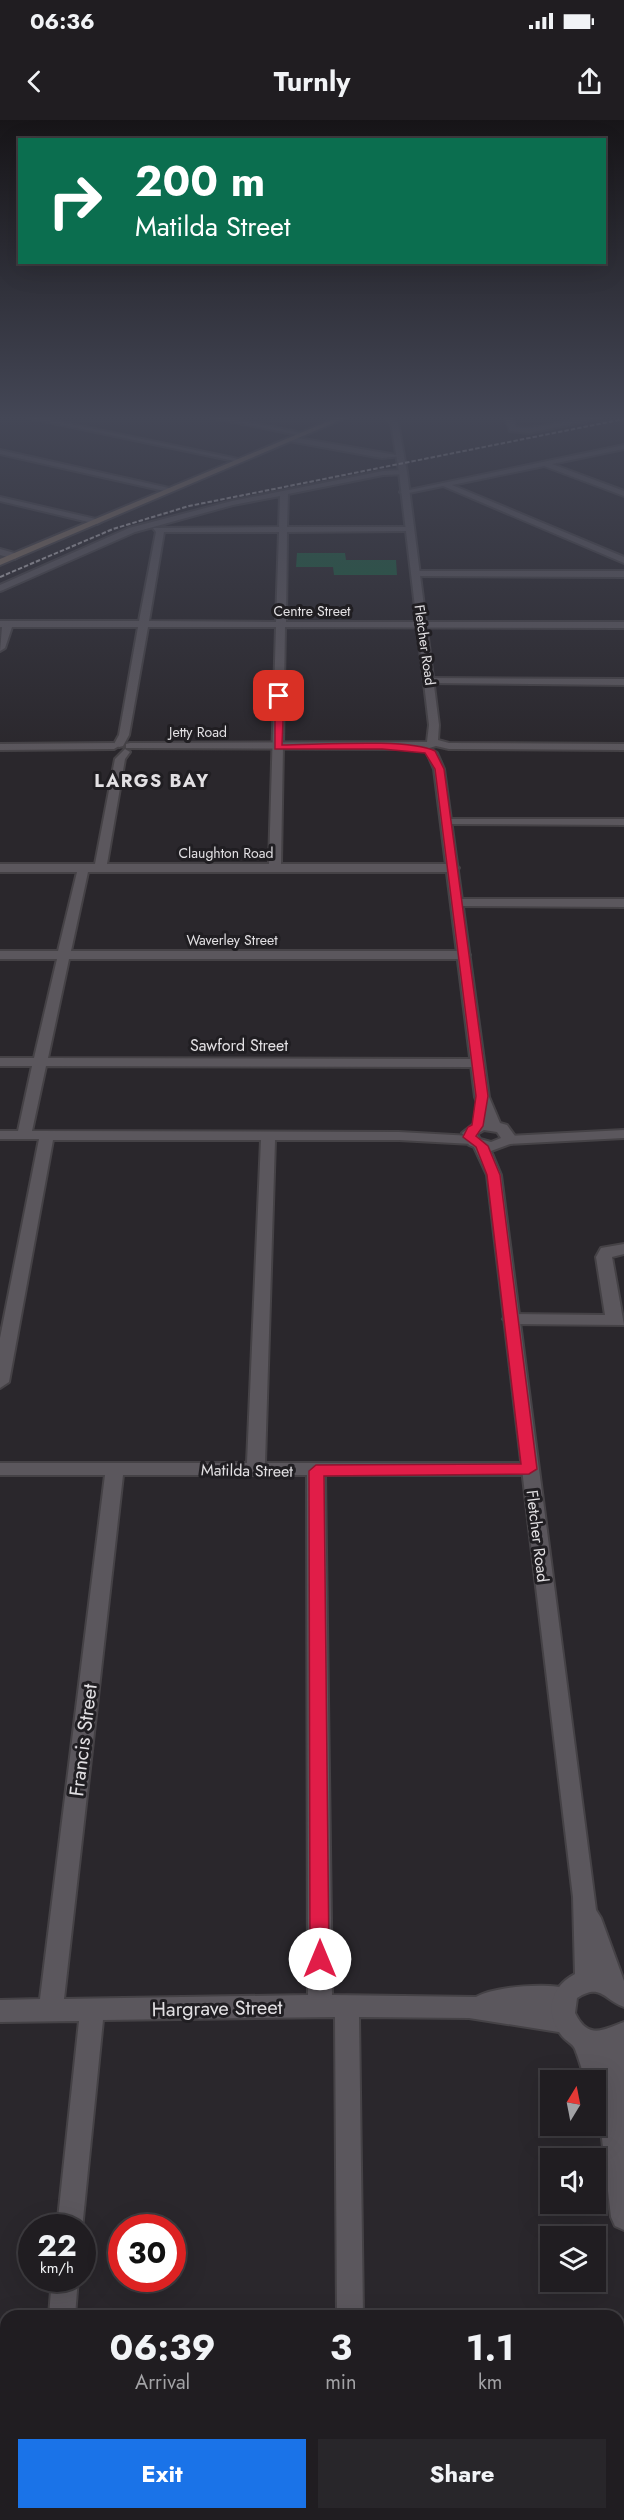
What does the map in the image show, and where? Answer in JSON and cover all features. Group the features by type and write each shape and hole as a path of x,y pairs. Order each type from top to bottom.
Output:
{"main road":[{"path":"0,562 78,530"}],"street":[{"path":"0,588 136,530"},
{"path":"100,868 161,530"},
{"path":"275,867 284,530"},
{"name":"Fletcher Road","path":"410,530 477,1063 482,1096 501,1135 494,1175 584,1897 587,1980"},
{"path":"553,530 624,560"},
{"path":"0,552 15,556"},
{"path":"415,574 624,574"},
{"path":"0,648 4,624"},
{"name":"Centre Street","path":"4,624 624,625"},
{"path":"430,681 624,682"},
{"name":"Jetty Road","path":"0,747 624,747"},
{"path":"447,822 624,822"},
{"name":"Claughton Road","path":"0,868 453,868"},
{"path":"24,1135 83,869"},
{"path":"458,903 624,903"},
{"name":"Waverley Street","path":"0,955 464,955"},
{"name":"Sawford Street","path":"0,1062 477,1063"},
{"name":"Fletcher Road","path":"482,1096 475,1136 494,1175"},
{"path":"0,1135 624,1134"},
{"path":"0,1382 47,1135"},
{"path":"475,1136 501,1135"},
{"path":"256,1469 268,1136"},
{"path":"511,1319 619,1320 604,1257 607,1251 624,1249"},
{"name":"Matilda Street","path":"0,1469 316,1471 529,1469"},
{"name":"Francis Street","path":"51,2010 115,1470"},
{"path":"316,1471 320,2006"},
{"name":"Fletcher Road","path":"584,1897 618,1991"},
{"path":"613,2132 584,2039 566,2022 562,2013 564,1998 576,1984 587,1980 618,1991"},
{"name":"Hargrave Street","path":"469,2007 524,1998 564,1998"},
{"name":"Hargrave Street","path":"0,2011 320,2006 469,2007 566,2022"},
{"path":"347,2006 350,2310"},
{"path":"71,2214 92,2011"},
{"path":"584,2039 602,2043 617,2037 613,2132 624,2217"},
{"path":"62,2310 64,2292"}],"green space":[{"path":"297,553 345,553 346,560 396,560 397,575 334,575 333,567 296,567"}],"railway":[{"path":"0,577 111,530"}],"district":[{"name":"LARGS BAY","path":"152,781"}],"route":[{"path":"279,696 278,747 382,747 427,750 432,753 440,769 482,1096 477,1126 472,1129 469,1137 482,1146 494,1175 529,1469 316,1471 320,1959"}]}
